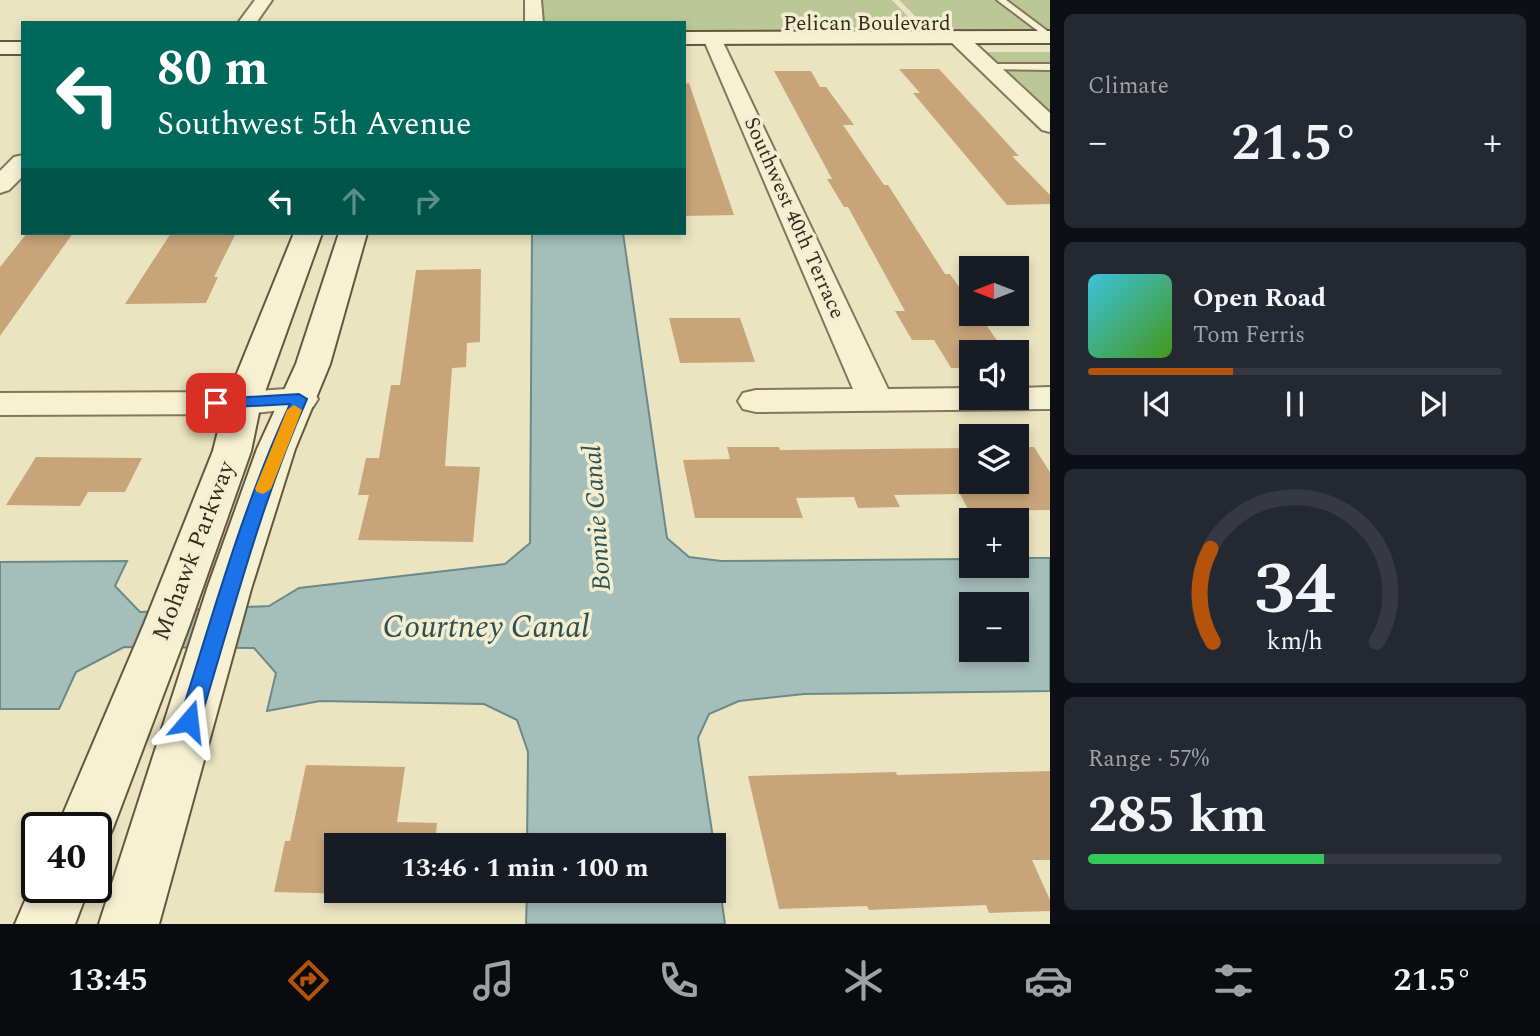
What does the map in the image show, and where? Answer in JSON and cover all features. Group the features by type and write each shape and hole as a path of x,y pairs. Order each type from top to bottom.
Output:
{"street":[{"path":"248,21 264,0"},
{"path":"533,0 534,21"},
{"name":"Pelican Boulevard","path":"686,48 715,43 963,42 1050,37"},
{"name":"Pelican Boulevard","path":"686,38 715,43"},
{"path":"0,40 21,40"},
{"path":"963,42 1050,125"},
{"name":"Pelican Boulevard","path":"963,42 1050,47"},
{"name":"Southwest 40th Terrace","path":"715,43 875,399"},
{"path":"0,48 21,48"},
{"path":"0,185 21,164"},
{"name":"Mohawk Parkway","path":"94,807 232,451 243,403 307,235"},
{"name":"Mohawk Parkway","path":"129,924 225,600 276,449 299,399 352,235"},
{"path":"756,401 1050,398"},
{"path":"0,404 243,403 299,399"},
{"path":"44,924 53,903"}],"lane":[{"path":"1001,0 1050,37"},
{"path":"990,67 1050,67"}],"green space":[{"path":"533,0 892,0 923,32 686,32 686,21 534,21"},
{"path":"899,0 1050,0 1050,35 931,32"},
{"path":"974,52 1050,52 1050,125"}],"water":[{"path":"532,235 623,235 667,538 689,557 721,561 959,559 959,578 1029,578 1029,558 1050,558 1050,691 804,694 739,701 709,714 698,738 712,833 527,833 528,752 517,720 484,704 320,701 267,711 276,673 254,648 124,647 76,672 59,709 0,709 0,562 127,561 115,586 140,612 269,606 299,588 505,564 530,543"},
{"path":"527,903 722,903 725,924 526,924"}],"building":[{"path":"899,69 939,69 1019,156 1012,156 1050,195 1050,204 1007,205 913,93 920,93"},
{"path":"774,71 811,71 820,87 826,87 854,125 843,125 884,185 888,185 945,274 950,274 959,287 959,326 987,326 997,340 959,340 959,368 951,368 934,340 912,340 895,311 905,311 848,207 844,207 827,179 832,179"},
{"path":"689,83 734,215 686,216 686,84"},
{"path":"25,235 72,235 0,336 0,267"},
{"path":"170,235 235,235 214,277 218,277 206,303 125,304"},
{"path":"481,269 480,342 467,343 466,367 452,368 445,466 480,467 473,542 358,540 369,495 358,495 366,458 379,458 391,385 400,385 416,270"},
{"path":"669,318 740,318 755,362 680,363"},
{"path":"727,447 779,447 780,450 959,448 960,494 894,495 900,507 858,508 854,497 796,498 803,518 695,518 683,460 730,459"},
{"path":"1029,447 1034,447 1050,472 1050,510 967,508 960,494 1029,494"},
{"path":"36,457 142,458 125,492 88,492 80,506 6,505"},
{"path":"306,765 405,767 397,822 437,823 436,833 324,833 324,893 274,892 285,841 290,841"},
{"path":"1050,771 1050,860 1032,860 1050,900 1050,911 989,913 986,905 869,910 867,906 779,909 748,776"}],"slow traffic":[{"path":"263,489 276,449 294,410"}],"route":[{"path":"189,721 229,589 276,449 299,399 216,403"}],"water label":[{"name":"Bonnie Canal","path":"597,518"},
{"name":"Courtney Canal","path":"486,627"}]}
